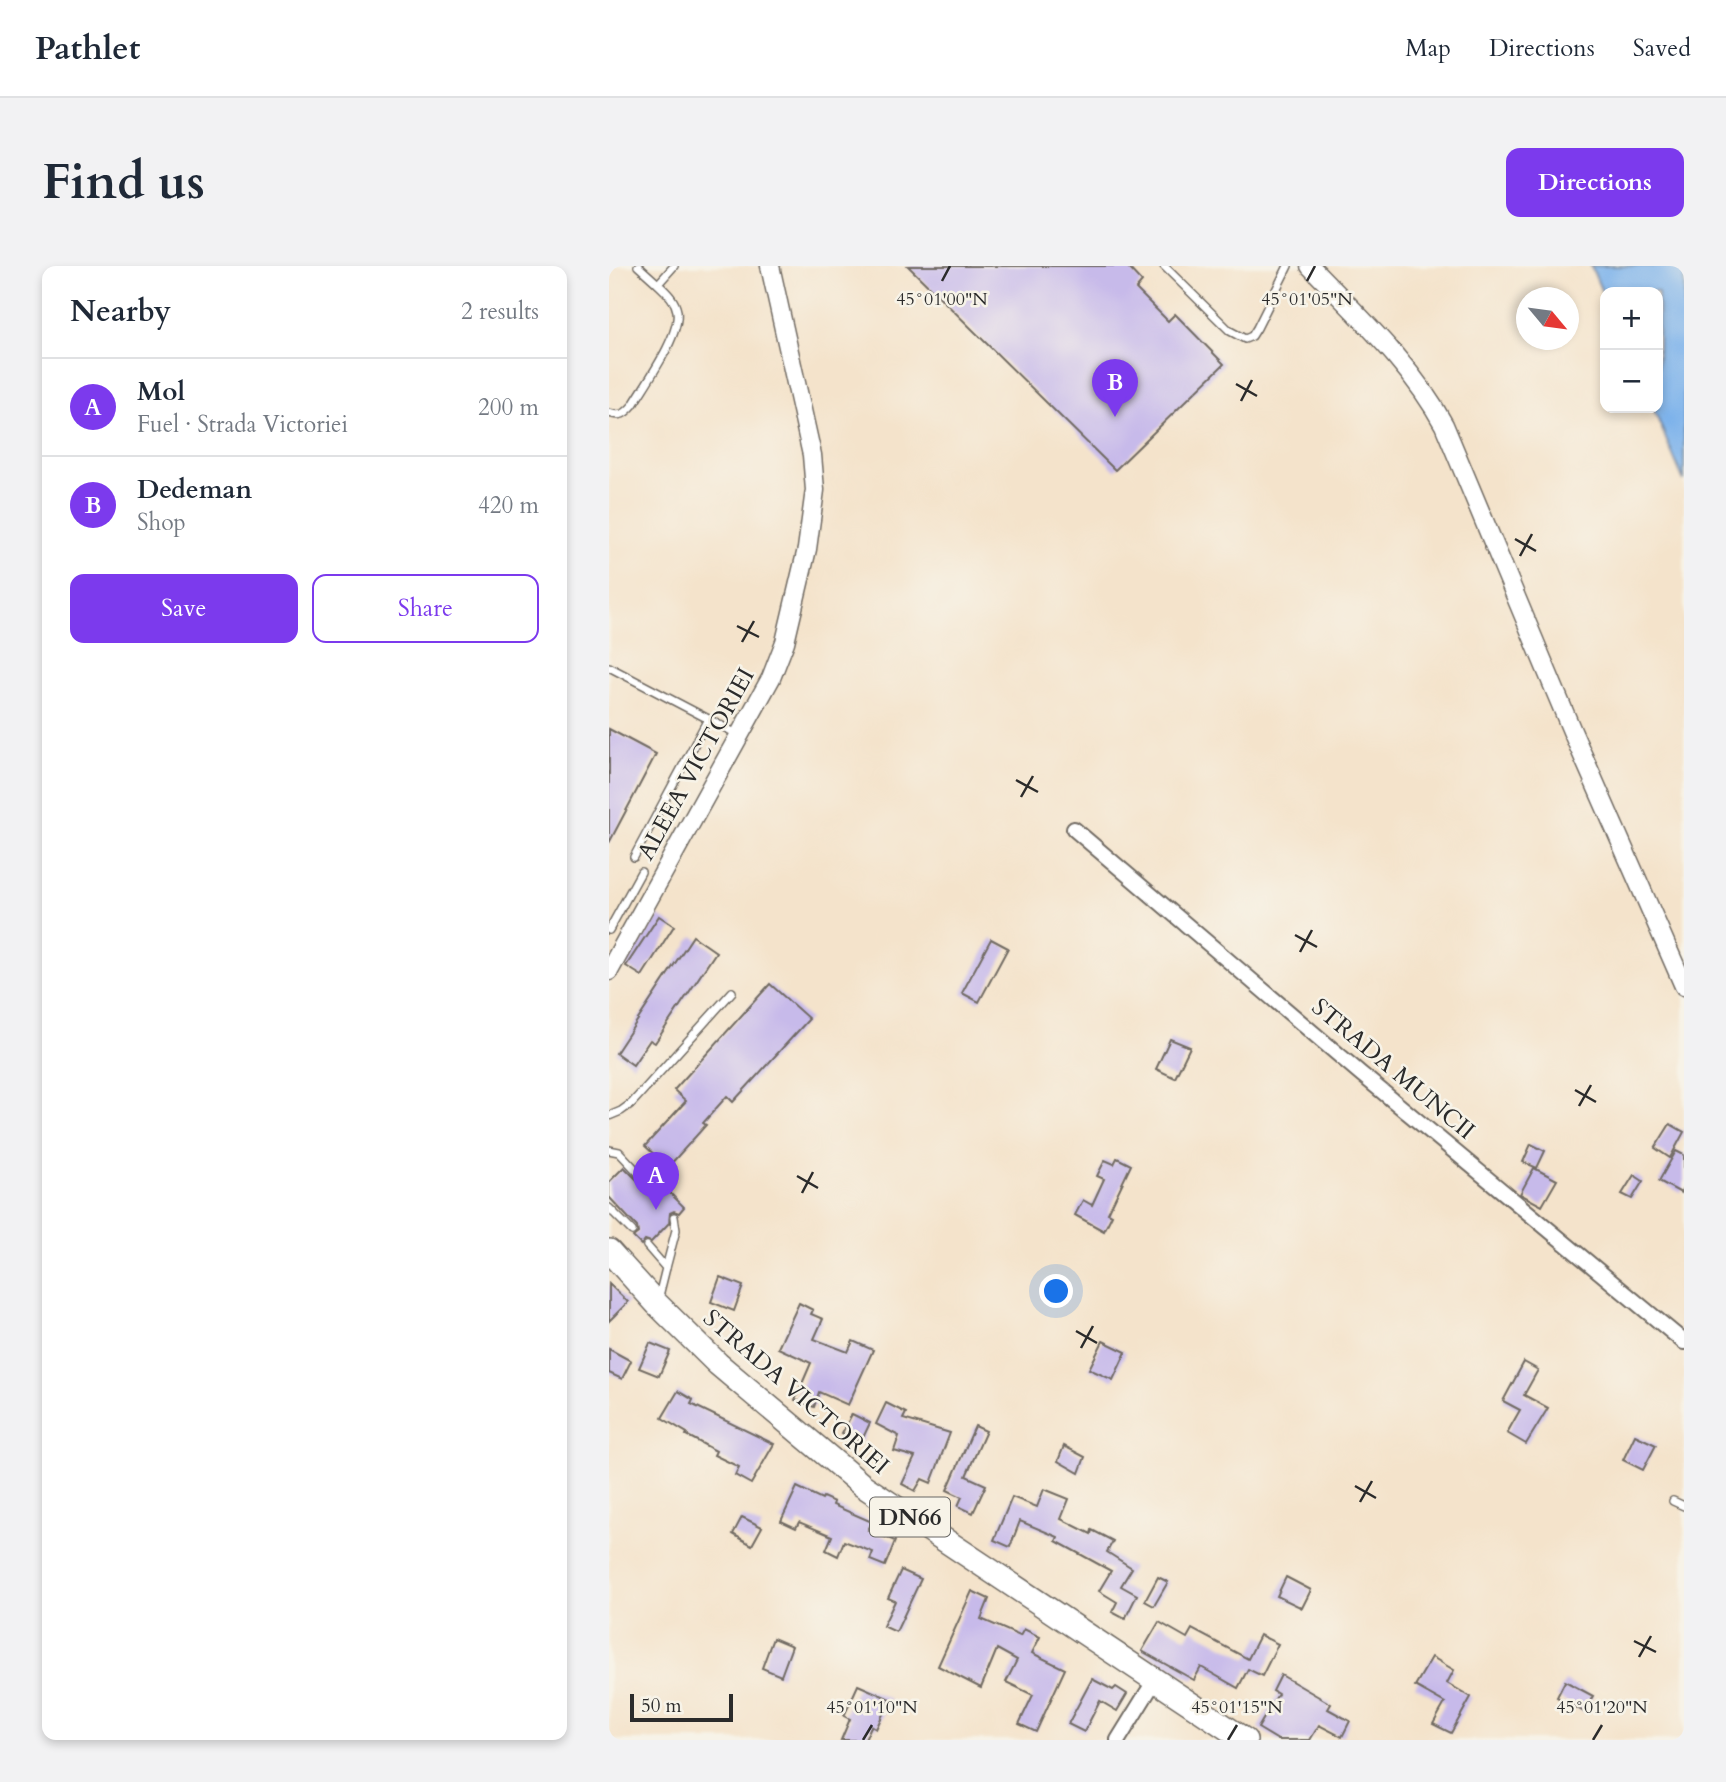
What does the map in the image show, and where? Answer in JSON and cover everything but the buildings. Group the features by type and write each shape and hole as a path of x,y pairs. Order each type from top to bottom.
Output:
{"main road":[{"name":"STRADA VICTORIEI","path":"609,1251 717,1364 862,1485 1245,1740"}],"street":[{"path":"765,266 775,288"},
{"path":"770,266 775,288"},
{"path":"1310,266 1409,372 1444,425 1572,732 1684,986"},
{"name":"ALEEA VICTORIEI","path":"609,971 740,736 771,678 785,642 811,528 815,490 814,472 775,288"},
{"name":"STRADA MUNCII","path":"1074,829 1098,846 1360,1073 1684,1342"},
{"path":"1118,1740 1155,1680"}],"lane":[{"path":"609,413 617,416 625,414 633,405 677,326 677,310 672,298 638,266"},
{"path":"658,284 674,266"},
{"path":"1164,266 1230,331 1245,339 1252,336 1257,328 1288,266"},
{"path":"609,667 740,736"},
{"path":"633,857 708,719"},
{"path":"609,930 641,872"},
{"path":"609,1116 632,1103 732,992"},
{"path":"609,1150 619,1152 651,1186"},
{"path":"609,1208 632,1231"},
{"path":"657,1304 676,1230 674,1217"},
{"path":"647,1246 666,1268"},
{"path":"1673,1501 1684,1506"}],"water":[{"path":"1591,266 1684,266 1684,481 1655,413 1663,413 1663,287 1600,287"}],"place":[{"name":"Dedeman","path":"1115,417"},
{"name":"Mol","path":"656,1210"}]}
